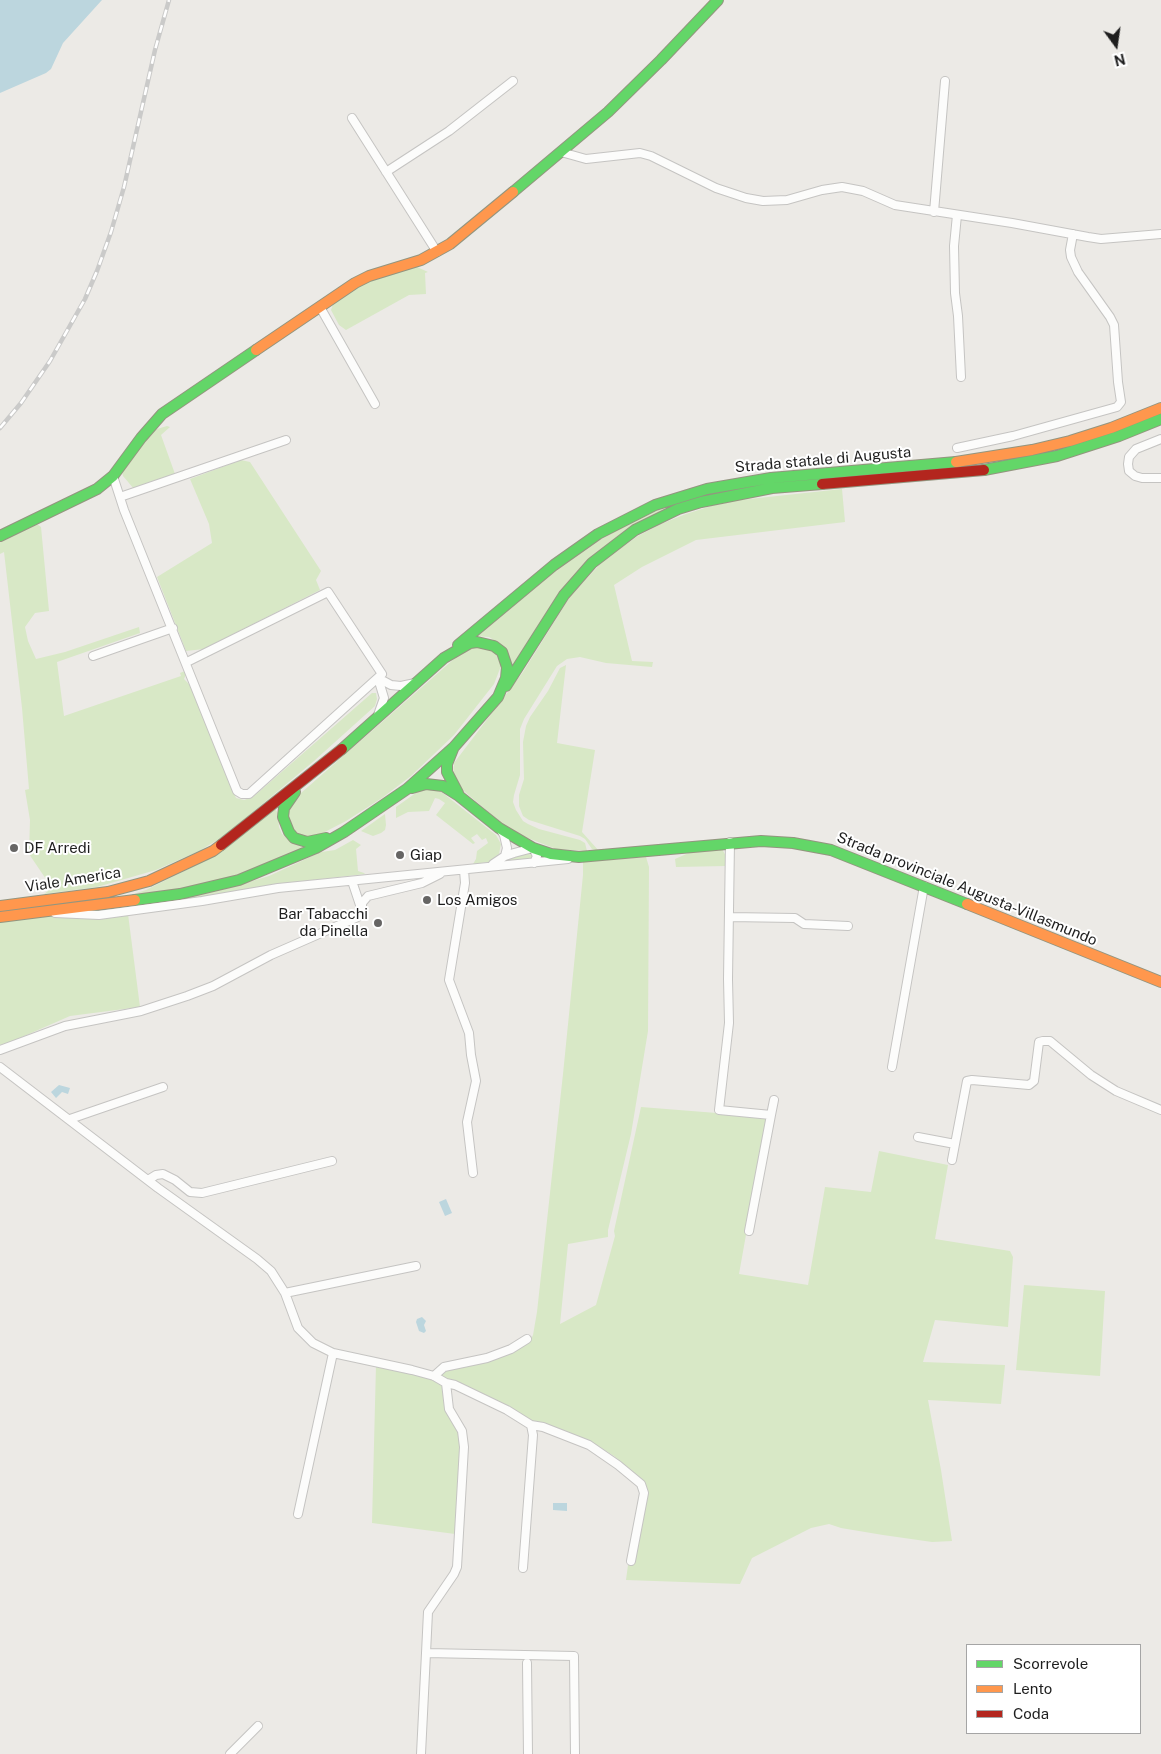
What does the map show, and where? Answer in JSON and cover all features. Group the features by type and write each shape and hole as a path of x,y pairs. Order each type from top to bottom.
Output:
{"main road":[{"path":"0,536 97,489 113,476 140,438 162,414 355,282 421,260 450,244 608,112 718,0"},
{"name":"Strada statale di Augusta","path":"444,658 554,565 598,534 672,499 707,489 771,478 968,461 1032,450 1112,428 1161,408"},
{"name":"Strada statale di Augusta","path":"344,832 407,789 454,747 498,697 518,669 564,595 592,563 635,530 678,509 701,502 772,488 947,474 993,468 1056,456 1119,436 1161,419"},
{"path":"344,832 307,842 294,838 289,832 283,817 284,808 303,781 378,715 444,658 470,643 486,643 494,646 506,658 506,678 498,697"},
{"path":"454,747 447,764 447,772 451,784 459,796"},
{"name":"Viale America","path":"0,906 108,892 149,880 213,850 303,781"},
{"path":"407,789 426,784 437,784 459,796"},
{"name":"Strada provinciale Augusta-Villasmundo","path":"459,796 499,828 533,848 551,854 579,857 730,842 769,841 793,843 830,850 1161,982"},
{"name":"Viale America","path":"0,917 180,894 239,880 302,856 344,832"}],"street":[{"path":"386,172 449,131 513,81"},
{"path":"934,212 945,81"},
{"path":"352,118 437,252"},
{"path":"561,152 586,159 640,153 651,156 716,188 746,198 763,201 787,200 822,190 842,187 863,191 895,204 934,212 1012,223 1101,239 1161,234"},
{"path":"957,215 954,246 955,294 962,377"},
{"path":"957,448 1013,436 1117,407 1121,402 1114,325 1078,272 1071,257 1072,234"},
{"path":"320,307 375,404"},
{"path":"1161,439 1136,449 1129,457 1128,464 1129,470 1135,476 1161,478"},
{"path":"120,497 286,440"},
{"path":"113,476 124,510 237,791 242,794 249,794 382,674 328,592 186,662"},
{"path":"93,656 173,628"},
{"path":"378,678 390,685 401,686 415,683"},
{"path":"378,678 384,698 378,715"},
{"path":"499,828 506,842 505,856"},
{"path":"730,842 729,1023 719,1110 771,1114"},
{"path":"488,867 505,856 533,848 537,856 534,863"},
{"path":"36,912 99,915 202,901 278,888 579,857"},
{"path":"464,870 464,883 449,980 469,1033 476,1081 466,1122 473,1173"},
{"path":"0,1050 65,1026 141,1011 208,988 271,955 360,916 362,903 368,896 422,883 444,872"},
{"path":"352,880 362,911"},
{"path":"892,1068 924,886"},
{"path":"729,917 795,918 804,924 848,926"},
{"path":"952,1160 967,1081 1029,1085 1034,1081 1038,1042 1044,1040 1050,1041 1091,1075 1116,1091 1161,1110"},
{"path":"0,1067 271,1271 285,1293 298,1328 313,1343 333,1353 434,1376 507,1410 530,1425 543,1427 589,1445 618,1465 641,1484 644,1493 631,1560"},
{"path":"70,1120 163,1087"},
{"path":"749,1231 774,1100"},
{"path":"918,1137 955,1144"},
{"path":"148,1180 156,1175 163,1174 175,1180 190,1192 202,1193 332,1161"},
{"path":"285,1293 416,1266"},
{"path":"434,1376 444,1366 487,1358 527,1339"},
{"path":"298,1514 333,1353"},
{"path":"421,1754 428,1612 457,1567 464,1447 462,1431 449,1409 446,1383"},
{"path":"523,1568 533,1435 530,1425"},
{"path":"426,1653 574,1656 575,1754"},
{"path":"527,1663 528,1754"},
{"path":"230,1754 258,1726"}],"green space":[{"path":"417,267 428,272 425,273 426,294 409,295 346,330 339,325 331,310 334,301 381,277"},
{"path":"167,426 170,427 161,435 175,474 134,489 122,472 147,435"},
{"path":"241,460 250,462 321,571 316,580 320,590 204,649 186,651 157,577 212,543 209,524 190,479"},
{"path":"842,489 845,522 696,540 642,567 614,585 632,661 653,662 652,667 606,663 580,657 567,659 557,666 524,719 520,729 520,775 513,802 516,810 523,821 528,824 539,829 580,840 585,843 587,851 556,849 520,835 504,825 459,787 453,776 454,763 523,672 571,595 605,559 638,536 661,524 711,506 740,500"},
{"path":"694,497 695,499 649,517 626,530 598,552 560,592 514,666 509,661 503,647 497,642 489,637 476,636 537,582 582,550 643,516"},
{"path":"37,524 41,527 49,611 35,613 25,627 28,641 36,659 65,652 139,627 140,633 57,662 64,716 181,676 180,673 185,671 184,679 190,685 236,798 244,800 253,797 372,693 376,693 375,706 314,761 224,836 199,851 156,870 97,887 44,894 52,888 29,854 30,820 25,790 29,789 22,708 4,552 0,554 0,541 18,531"},
{"path":"472,646 489,648 496,654 501,666 494,684 454,735 411,776 382,798 346,821 317,836 297,835 289,826 288,812 293,800 462,652"},
{"path":"566,665 557,743 595,750 582,832 599,851 592,849 585,839 580,836 529,820 523,816 519,806 519,795 524,779 523,742 526,726 560,668"},
{"path":"423,788 439,790 496,835 501,844 499,854 489,862 473,864 477,851 488,843 486,838 482,840 477,834 471,838 475,843 473,844 436,815 445,803 439,799 435,798 429,811 408,812 396,818 396,807"},
{"path":"275,809 278,813 279,827 282,834 302,847 301,851 253,870 206,884 133,894 146,890 198,864"},
{"path":"385,814 385,830 381,833 373,836 361,831"},
{"path":"353,840 361,845 356,849 358,871 365,874 270,885 204,899 101,912 87,911 173,900 222,890 269,876 321,852 335,850"},
{"path":"722,849 726,856 726,866 676,867 675,859 691,852"},
{"path":"525,853 532,855 533,859 507,863 506,861 507,859"},
{"path":"646,857 649,867 648,1031 631,1134 608,1230 608,1237 568,1244 560,1324 596,1305 615,1236 614,1231 641,1107 767,1117 739,1274 808,1285 825,1187 871,1192 879,1151 948,1165 935,1239 1010,1251 1013,1257 1008,1327 935,1320 923,1362 1005,1365 1001,1404 928,1400 952,1541 932,1542 841,1528 829,1524 811,1528 752,1558 740,1584 626,1580 628,1565 634,1564 648,1495 644,1482 614,1456 593,1443 528,1419 439,1375 445,1368 522,1346 533,1335 563,1074 583,862"},
{"path":"128,914 140,1007 70,1016 0,1045 0,921 55,916"},
{"path":"1024,1285 1105,1291 1100,1376 1016,1370"},
{"path":"376,1365 434,1380 439,1382 443,1388 458,1429 461,1446 455,1534 372,1523"}],"water":[{"path":"0,0 102,0 63,43 51,69 0,93"},
{"path":"59,1085 70,1088 68,1094 62,1092 56,1098 51,1092"},
{"path":"446,1199 452,1213 445,1216 439,1202"},
{"path":"422,1317 426,1321 424,1325 426,1331 424,1333 419,1331 416,1322 417,1319"},
{"path":"553,1503 567,1503 567,1511 553,1510"}],"railway":[{"path":"0,428 21,403 50,361 85,299 97,271 124,187 155,50 169,0"}],"traffic: fast":[{"path":"513,192 608,112 718,0"},
{"path":"0,536 97,489 113,476 141,438 162,414 256,350"},
{"path":"984,470 1057,456 1119,436 1161,419"},
{"path":"458,645 554,565 598,534 655,505 707,489 771,478 956,462"},
{"path":"506,686 564,595 592,563 635,530 678,509 701,502 772,488 822,484"},
{"path":"135,900 180,894 239,880 316,848 344,832 407,789 454,747 498,697 506,678 507,667 502,652 494,646 477,642 470,643 444,658 342,749"},
{"path":"453,749 447,764 447,772 458,793"},
{"path":"412,788 426,784 443,786 459,796 499,828 533,848 551,854 579,857 761,841 793,843 831,850 967,904"},
{"path":"295,792 284,808 283,817 289,832 294,838 307,842 326,838"}],"traffic: slow":[{"path":"256,350 355,283 369,276 421,260 450,244 513,192"},
{"path":"956,462 1032,450 1070,441 1111,428 1161,408"},
{"path":"0,906 108,892 149,881 213,851 221,845"},
{"path":"0,917 135,900"},
{"path":"967,904 1161,982"}],"traffic: jam":[{"path":"822,484 984,470"},
{"path":"221,845 342,749"}],"place":[{"name":"DF Arredi","path":"14,848"},
{"name":"Giap","path":"400,855"},
{"name":"Los Amigos","path":"427,900"},
{"name":"Bar Tabacchi da Pinella","path":"378,923"}]}
